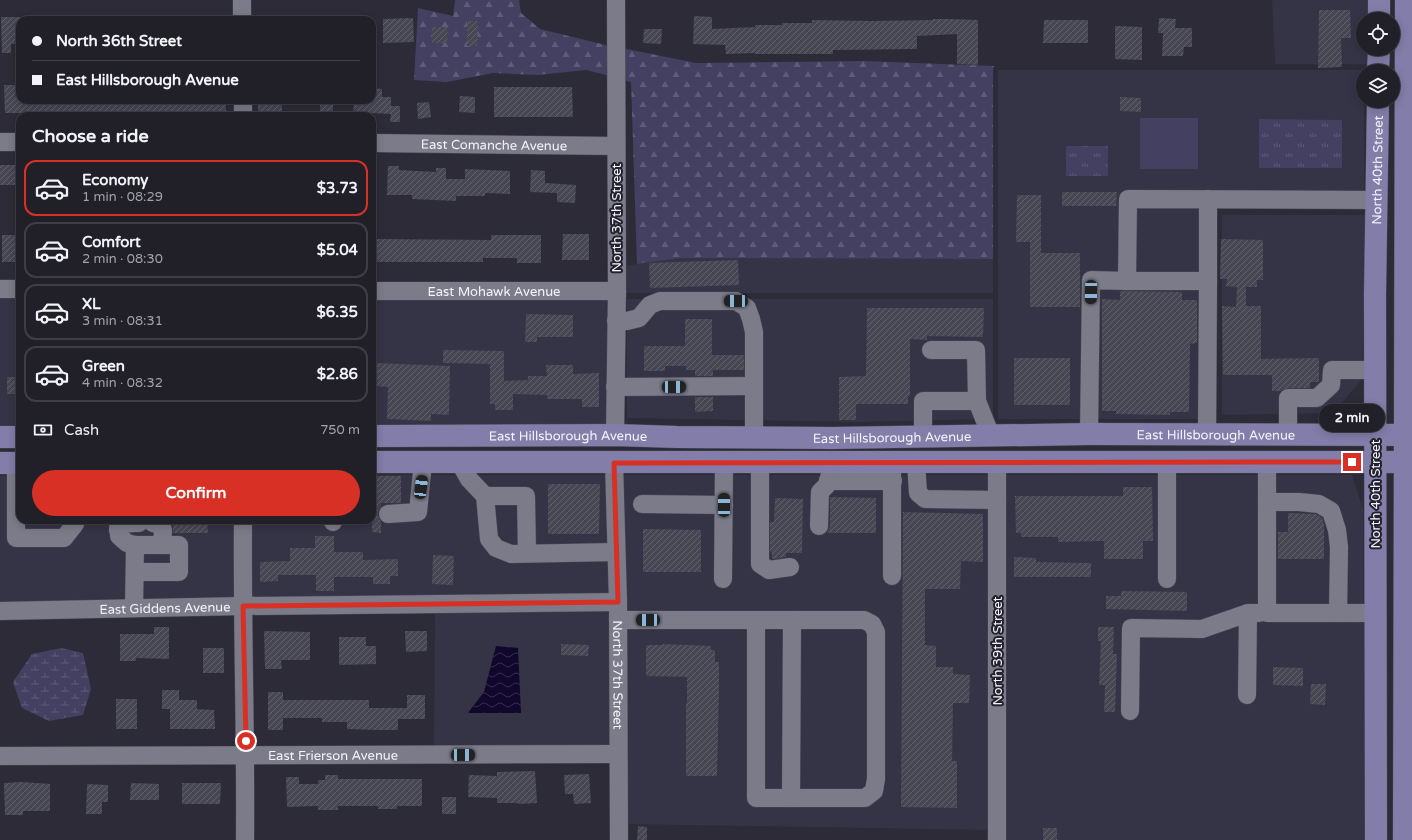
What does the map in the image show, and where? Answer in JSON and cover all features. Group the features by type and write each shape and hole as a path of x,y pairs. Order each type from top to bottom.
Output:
{"main road":[{"path":"1379,0 1379,12"},
{"path":"1404,840 1408,728 1409,87 1406,0"},
{"name":"North 40th Street","path":"1376,840 1375,370 1378,108"},
{"name":"East Hillsborough Avenue","path":"376,436 615,435 677,437 922,437 989,430 1048,435 1408,435"},
{"path":"558,463 589,452 605,443 615,435"},
{"path":"997,462 1006,453 1021,445 1048,435"},
{"path":"0,437 16,437"},
{"path":"614,463 639,449 662,447 671,443 677,437"},
{"path":"829,471 837,449 855,437"},
{"name":"East Hillsborough Avenue","path":"376,462 760,463 829,471 893,472 916,462 1408,462"}],"street":[{"path":"242,0 242,16"},
{"name":"North 37th Street","path":"615,435 617,291 616,0"},
{"path":"0,142 16,142"},
{"name":"East Comanche Avenue","path":"376,143 616,146"},
{"path":"1128,281 1128,199 1376,200"},
{"path":"1207,435 1208,199"},
{"path":"1088,434 1091,280 1208,281"},
{"path":"0,289 16,289"},
{"name":"East Mohawk Avenue","path":"376,291 617,291"},
{"path":"616,321 627,321 639,318 650,306 660,301 736,301 747,308 754,332 754,437"},
{"path":"932,350 976,344 977,401 989,430"},
{"path":"1288,435 1288,398 1317,398 1331,385 1332,370 1375,370"},
{"path":"615,387 754,386"},
{"path":"922,437 923,401 977,401"},
{"path":"388,514 418,512 423,462"},
{"path":"916,462 918,493 926,499 997,500"},
{"name":"North 39th Street","path":"997,462 997,840"},
{"path":"1167,462 1167,579"},
{"path":"1267,462 1267,613"},
{"path":"12,463 16,538 64,538 75,524"},
{"path":"460,463 469,479 485,496 489,539 496,548 511,554 616,552"},
{"name":"North 37th Street","path":"614,463 618,611 619,840"},
{"path":"723,579 724,463"},
{"path":"760,463 760,564 769,570 790,567"},
{"path":"819,526 820,492 827,485 829,471"},
{"path":"892,576 893,472"},
{"path":"485,496 526,496 527,553"},
{"path":"1267,502 1312,503 1319,504 1331,511 1337,530 1339,547 1338,613"},
{"path":"642,504 724,505"},
{"path":"154,524 161,525 162,545"},
{"path":"243,524 246,756 245,840"},
{"path":"118,525 119,536 127,543 135,545 179,546 179,572 135,572"},
{"path":"134,608 135,545"},
{"name":"East Giddens Avenue","path":"0,611 243,606 618,611 756,620 864,620 872,624 876,632 876,772 874,791 866,798 756,798 756,620"},
{"path":"1130,711 1131,628 1202,629 1248,613 1375,613"},
{"path":"1247,695 1248,613"},
{"path":"791,798 792,620"},
{"name":"East Frierson Avenue","path":"0,756 618,754"}],"shaded area":[{"path":"1272,0 1373,0 1371,12 1356,12 1356,56 1370,56 1369,64 1275,64"},
{"path":"998,70 1356,70 1356,108 1364,108 1364,209 1216,209 1217,419 998,419"},
{"path":"1222,215 1366,215 1362,379 1333,413 1222,415"},
{"path":"680,258 993,259 993,293 627,293 623,295 623,266"},
{"path":"0,296 16,296 16,425 0,426"},
{"path":"376,298 610,298 608,424 376,424"},
{"path":"627,299 993,299 993,419 856,422 627,418"},
{"path":"376,475 608,475 611,595 249,599 249,524 376,524"},
{"path":"621,475 990,475 991,830 625,824"},
{"path":"1003,475 1352,475 1363,509 1366,840 1004,840"},
{"path":"0,476 16,476 16,524 237,524 236,599 0,603"},
{"path":"611,610 612,747 434,748 435,613","holes":["484,692 521,713 468,713"]}],"green space":[{"path":"455,0 519,0 521,13 540,29 610,46 610,76 586,70 538,75 493,73 447,82 414,80 418,8 453,16"},
{"path":"622,48 696,63 864,61 994,66 993,259 680,258 637,264 631,82 623,80"},
{"path":"1140,118 1198,118 1198,169 1140,169"},
{"path":"1259,119 1342,120 1342,168 1259,168"},
{"path":"1066,146 1108,146 1108,176 1066,176"},
{"path":"61,648 83,653 91,689 83,715 49,721 22,708 13,682 32,654"}],"water":[{"path":"496,646 518,648 521,713 468,713 484,692"}],"building":[{"path":"1319,10 1350,10 1351,38 1341,38 1342,67 1318,68"},
{"path":"694,16 712,17 712,29 755,27 755,25 782,25 782,23 812,23 812,20 978,20 978,65 957,64 957,34 917,36 917,49 833,50 833,54 726,54 725,45 693,44"},
{"path":"1,17 16,17 16,44 11,44 11,53 2,53"},
{"path":"413,18 414,42 383,43 383,19"},
{"path":"1159,18 1176,19 1175,28 1192,28 1192,47 1184,47 1183,56 1162,56 1163,33 1158,33"},
{"path":"1044,20 1088,20 1088,43 1043,43"},
{"path":"467,21 478,21 477,46 467,46"},
{"path":"1115,26 1142,27 1142,60 1115,59"},
{"path":"432,27 448,27 447,43 432,43"},
{"path":"644,29 662,29 661,44 643,43"},
{"path":"4,85 16,85 16,104 226,104 226,112 68,111 5,113"},
{"path":"494,87 572,87 573,117 494,117"},
{"path":"376,88 382,89 382,97 391,97 391,106 400,106 400,122 390,122 391,114 376,112 353,112 354,104 376,104"},
{"path":"460,96 475,97 475,113 459,112"},
{"path":"1120,97 1141,98 1141,112 1120,111"},
{"path":"429,102 431,117 418,119 417,103"},
{"path":"258,104 282,104 282,111 258,112"},
{"path":"320,104 333,104 333,112 320,112"},
{"path":"0,165 16,165 16,185 0,185"},
{"path":"388,166 399,166 399,170 436,172 436,168 446,168 446,179 465,179 465,169 510,171 510,194 485,193 485,196 456,196 456,201 412,199 412,195 387,195"},
{"path":"531,170 545,171 545,183 576,185 575,203 557,202 557,193 530,192"},
{"path":"1062,192 1117,192 1116,206 1062,206"},
{"path":"1017,195 1041,195 1041,253 1080,253 1080,307 1030,307 1030,242 1016,242"},
{"path":"563,234 589,234 589,260 562,260"},
{"path":"2,235 16,235 16,262 2,262"},
{"path":"491,235 541,235 541,263 517,263 517,258 483,258 483,262 377,262 377,239 491,240"},
{"path":"1221,239 1263,240 1263,280 1257,280 1257,287 1246,287 1246,306 1261,306 1261,359 1319,358 1319,382 1310,382 1310,388 1288,388 1280,391 1272,391 1272,375 1223,375 1222,306 1236,307 1237,287 1226,286 1227,279 1220,279"},
{"path":"738,260 739,285 650,288 649,263"},
{"path":"1120,291 1182,292 1182,300 1197,300 1197,343 1190,344 1189,412 1170,412 1170,415 1116,414 1116,411 1102,411 1102,299 1120,300"},
{"path":"867,308 984,308 983,337 927,336 927,340 910,339 910,396 908,396 908,404 856,404 856,420 839,420 839,377 866,376"},
{"path":"526,314 573,315 573,337 537,337 537,342 525,342"},
{"path":"685,319 712,319 712,355 744,355 744,370 713,370 713,376 695,376 695,370 686,370 686,366 665,366 665,371 644,371 644,346 685,346"},
{"path":"443,350 504,351 504,381 528,380 528,376 547,376 546,365 573,365 573,374 599,373 599,407 582,407 582,399 547,399 547,395 513,394 513,410 495,410 495,404 490,404 490,364 443,363"},
{"path":"1014,358 1070,358 1070,405 1014,405"},
{"path":"376,363 450,366 449,415 431,414 431,421 387,419 388,387 376,386"},
{"path":"7,377 16,377 16,394 7,394"},
{"path":"695,397 713,397 713,411 695,412"},
{"path":"376,476 401,476 401,503 381,503 378,510 378,515 381,522 381,533 372,532 372,524 376,524"},
{"path":"548,484 600,484 599,534 548,534"},
{"path":"1123,487 1152,487 1153,541 1143,541 1143,559 1104,559 1104,541 1058,542 1058,537 1021,537 1021,533 1016,533 1015,496 1123,496"},
{"path":"830,497 876,498 876,533 827,533 830,526"},
{"path":"775,498 803,499 802,553 786,553 786,557 772,559 772,553 770,551 770,522 774,522"},
{"path":"903,512 983,514 983,562 961,561 960,589 925,589 925,645 936,646 936,667 953,667 953,674 970,675 969,703 953,703 952,761 957,761 957,808 901,807"},
{"path":"1288,513 1316,514 1322,518 1324,523 1324,559 1278,559 1278,532 1288,532"},
{"path":"172,524 207,524 208,533 173,533"},
{"path":"643,529 701,530 701,572 643,572"},
{"path":"315,536 334,536 334,552 363,552 363,560 398,559 398,576 390,576 390,584 373,584 373,577 334,577 334,591 316,591 316,575 278,575 278,581 260,582 260,562 290,561 290,548 315,548"},
{"path":"433,555 454,556 453,585 432,584"},
{"path":"1014,557 1036,558 1036,562 1091,563 1091,577 1014,577"},
{"path":"1121,591 1187,592 1187,611 1106,609 1106,596 1121,596"},
{"path":"154,627 169,627 169,659 136,658 136,661 120,661 120,634 154,634"},
{"path":"1098,627 1114,627 1113,654 1117,654 1115,712 1104,712 1105,685 1099,685 1101,641 1098,641"},
{"path":"264,631 310,632 310,660 281,660 282,669 265,669"},
{"path":"405,631 427,631 427,651 406,652"},
{"path":"339,637 366,637 366,646 376,646 376,664 339,665"},
{"path":"561,644 589,645 588,656 561,655"},
{"path":"663,644 711,646 711,650 715,650 715,662 719,662 717,776 686,776 687,677 646,676 646,645"},
{"path":"203,648 224,648 224,673 203,673"},
{"path":"1273,667 1303,668 1303,686 1273,685"},
{"path":"1311,684 1326,684 1325,705 1310,704"},
{"path":"162,690 179,690 179,700 197,700 197,709 214,710 215,729 170,729 170,709 162,709"},
{"path":"268,692 283,692 283,700 369,700 369,708 407,708 407,695 425,695 425,719 398,719 398,730 377,730 347,729 347,722 322,722 322,718 283,718 283,730 268,730"},
{"path":"116,699 137,699 137,729 116,729"},
{"path":"535,771 537,803 497,803 497,798 468,797 469,775 497,776 497,772"},
{"path":"589,774 591,803 574,804 573,794 565,794 564,775"},
{"path":"325,775 338,775 338,779 422,779 422,806 397,806 397,809 378,809 378,806 338,806 338,810 318,810 318,806 287,807 286,777 299,777 299,784 318,784 318,780 325,780"},
{"path":"22,782 50,784 50,811 23,811 23,815 5,815 4,783"},
{"path":"131,783 159,784 159,800 130,800"},
{"path":"182,783 221,783 220,804 182,804"},
{"path":"87,784 108,785 108,802 102,802 102,814 86,814"},
{"path":"442,797 456,797 456,814 442,814"},
{"path":"638,826 647,827 647,840 637,840"},
{"path":"1043,828 1057,828 1057,840 1043,840"}],"route":[{"path":"246,741 243,606 618,602 614,463 1352,462"}]}
